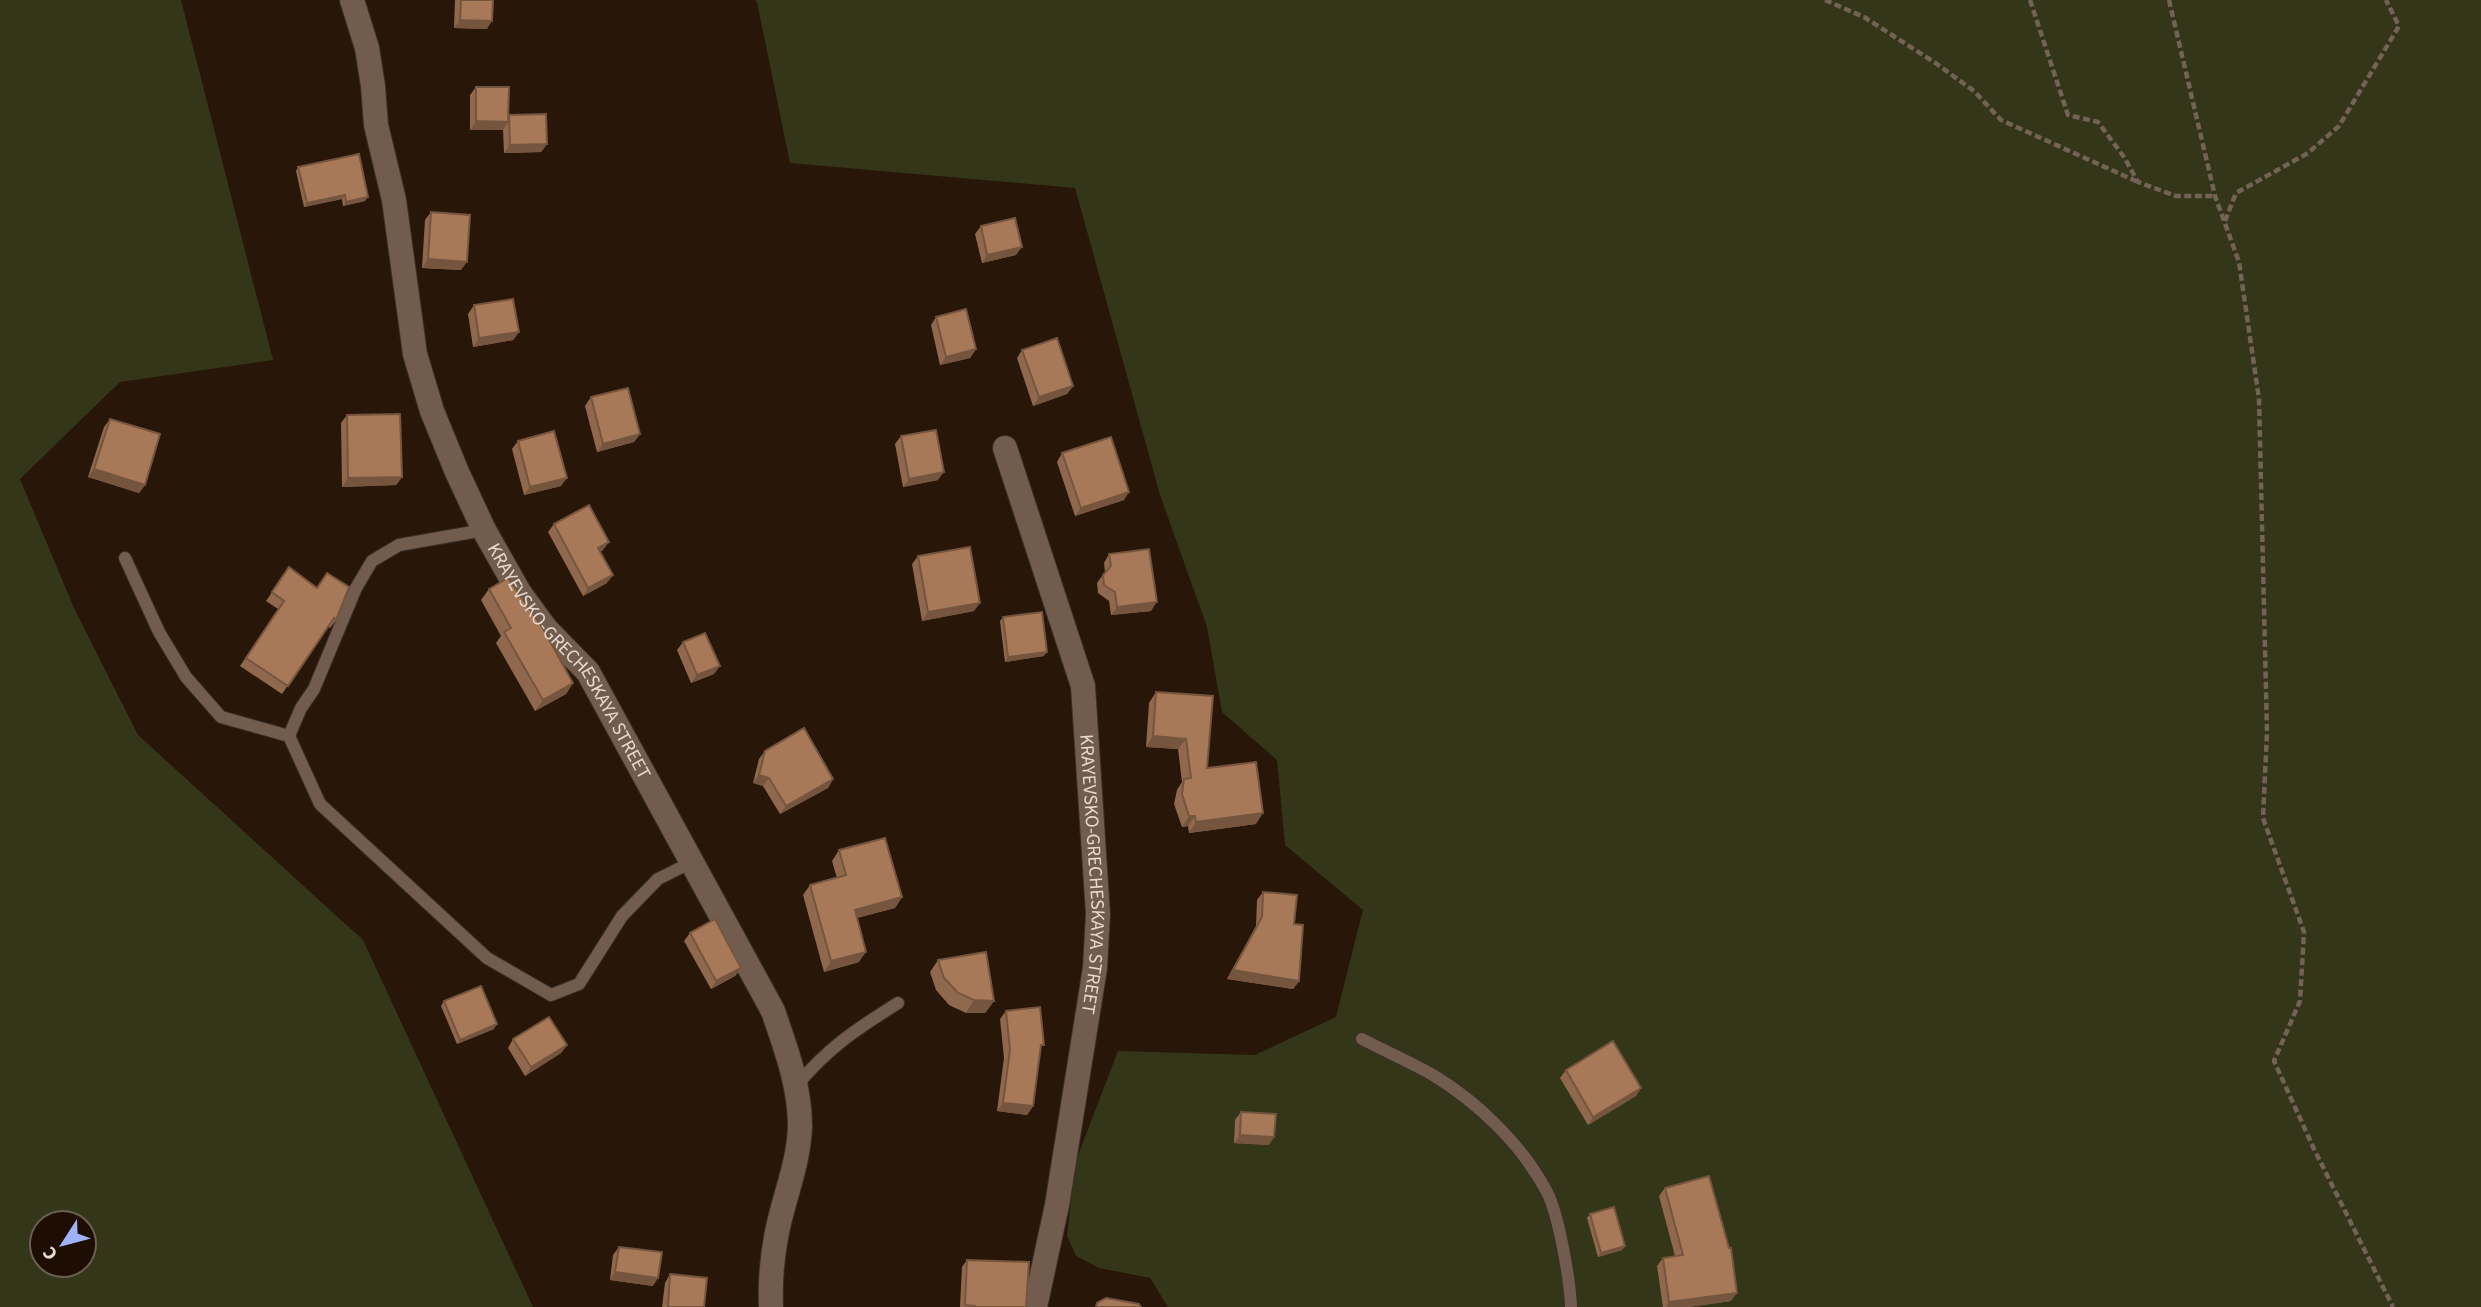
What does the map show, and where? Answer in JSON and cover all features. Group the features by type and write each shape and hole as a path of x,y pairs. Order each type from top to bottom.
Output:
{"street":[{"name":"KRAYEVSKO-GRECHESKAYA STREET","path":"352,0 367,48 376,125 394,200 415,354 432,411 457,472 484,530 519,592 546,629 588,672 773,1011 796,1087 800,1127 795,1164 777,1233 770,1283 771,1307"},
{"name":"KRAYEVSKO-GRECHESKAYA STREET","path":"1004,448 1083,686 1098,914 1091,994 1057,1205 1035,1307"}],"lane":[{"path":"484,530 399,545 373,561 356,588 314,690 301,708 289,736 320,804 487,958 551,995 579,984 622,916 658,879 690,863"},
{"path":"125,558 159,632 186,677 221,717 289,736"},
{"path":"796,1087 817,1061 847,1035 898,1003"},
{"path":"1362,1038 1434,1076 1487,1115 1524,1156 1548,1195 1561,1243 1571,1307"}],"path":[{"path":"1825,0 1864,17 1934,62 1974,91 2001,120 2138,182 2176,196 2216,196"},
{"path":"2030,0 2068,115 2098,122 2124,157 2138,182"},
{"path":"2169,0 2216,196 2239,261 2259,399 2267,732 2263,818 2304,932 2301,1001 2274,1062 2393,1307"},
{"path":"2225,222 2236,193 2308,153 2339,125 2399,26 2386,0"}],"green space":[{"path":"0,0 181,0 273,360 120,382 20,479 74,608 138,735 363,940 533,1307 0,1307"},
{"path":"755,0 2481,0 2481,1307 1168,1307 1150,1278 1099,1268 1076,1256 1067,1236 1075,1163 1118,1051 1255,1055 1336,1017 1363,910 1285,845 1277,760 1222,712 1207,627 1160,495 1075,188 790,163"}],"building":[{"path":"461,0 493,0 492,21 460,20"},
{"path":"476,87 509,87 508,122 476,121"},
{"path":"546,114 547,144 510,145 509,115"},
{"path":"359,154 368,197 346,202 345,195 307,203 298,167"},
{"path":"431,212 470,215 467,262 428,259"},
{"path":"1015,218 1022,247 987,255 981,226"},
{"path":"513,299 519,332 479,338 474,305"},
{"path":"966,309 976,349 946,357 936,317"},
{"path":"1057,338 1073,386 1039,397 1022,350"},
{"path":"628,388 640,434 603,444 591,397"},
{"path":"400,414 402,477 348,478 347,415"},
{"path":"110,419 160,434 145,485 94,469"},
{"path":"936,430 944,472 909,479 901,436"},
{"path":"554,431 567,478 530,487 518,441"},
{"path":"1111,437 1129,492 1081,508 1062,453"},
{"path":"589,505 609,542 598,548 613,575 588,588 554,524"},
{"path":"970,547 980,603 928,612 918,556"},
{"path":"1149,549 1157,602 1117,607 1115,592 1104,585 1103,575 1111,566 1109,554"},
{"path":"289,567 317,588 327,573 349,587 336,620 334,618 288,686 246,658 284,601 272,592"},
{"path":"508,578 542,627 573,683 543,700 504,632 511,628 489,589"},
{"path":"1042,612 1047,652 1008,657 1003,617"},
{"path":"705,633 720,666 697,675 683,642"},
{"path":"1156,692 1213,696 1207,768 1256,762 1263,813 1196,822 1195,816 1189,816 1182,794 1184,779 1191,778 1186,739 1153,736"},
{"path":"804,728 833,779 786,806 769,778 759,775 765,751"},
{"path":"885,838 902,897 855,910 866,952 831,961 810,885 846,875 839,850"},
{"path":"1263,892 1297,895 1294,924 1303,925 1299,981 1233,970 1262,917"},
{"path":"715,919 741,968 716,981 690,933"},
{"path":"986,952 994,1001 974,1000 958,993 944,978 938,960"},
{"path":"481,986 497,1024 460,1040 444,1001"},
{"path":"1040,1007 1044,1045 1041,1045 1033,1106 1003,1103 1010,1050 1006,1011"},
{"path":"549,1017 567,1045 531,1067 513,1039"},
{"path":"1613,1041 1641,1088 1593,1117 1566,1070"},
{"path":"1241,1112 1276,1114 1274,1137 1240,1135"},
{"path":"1709,1176 1731,1248 1737,1293 1669,1302 1663,1258 1683,1255 1665,1188"},
{"path":"1614,1207 1625,1246 1601,1253 1590,1214"},
{"path":"619,1247 662,1252 658,1278 615,1272"},
{"path":"967,1260 1029,1262 1026,1307 965,1305"},
{"path":"670,1274 707,1278 704,1307 668,1307"},
{"path":"1106,1298 1139,1304 1141,1307 1096,1307 1097,1303"}]}
